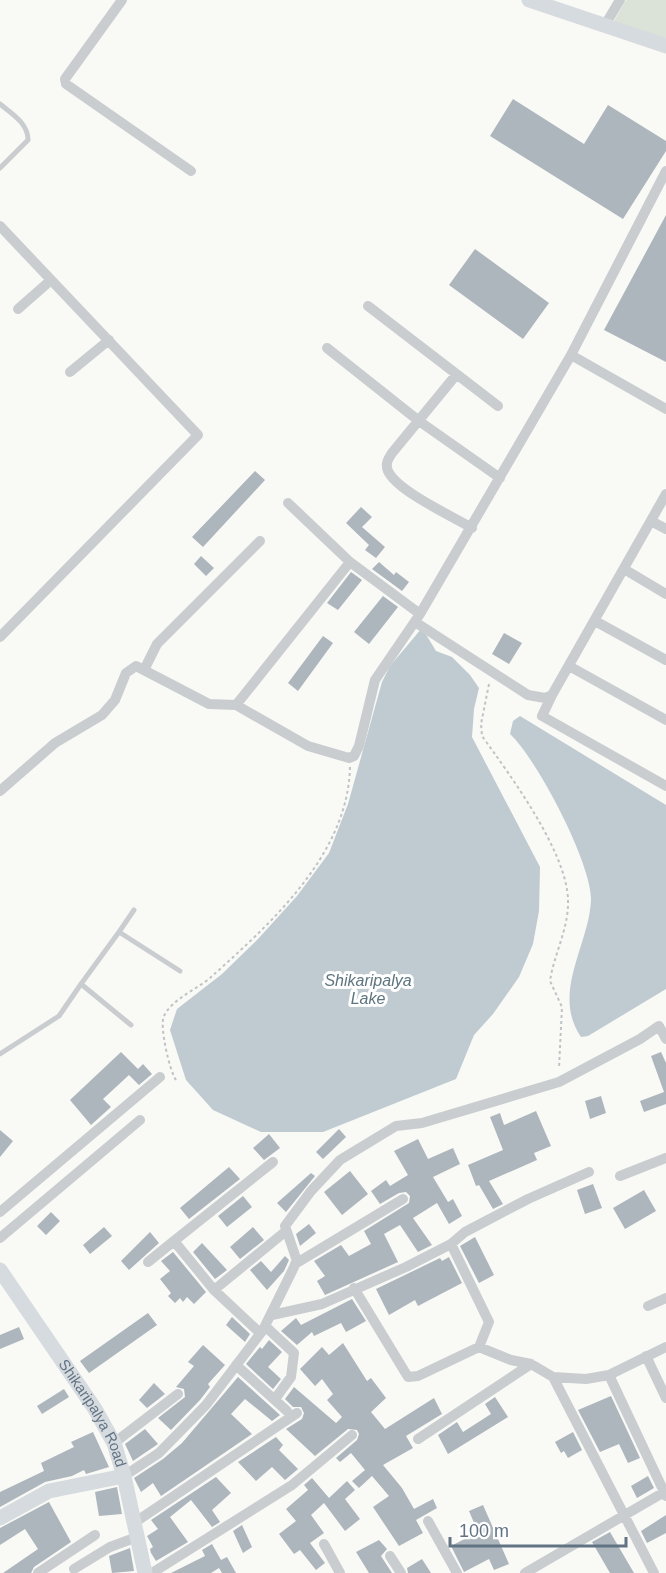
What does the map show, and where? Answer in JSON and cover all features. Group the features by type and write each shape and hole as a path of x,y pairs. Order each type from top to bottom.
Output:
{"street":[{"path":"122,0 65,79 66,84 191,171"},
{"path":"529,0 666,46"},
{"path":"605,25 620,0"},
{"path":"0,791 55,743 102,716 115,700 126,673 132,667 145,668 209,704 236,705 308,746 350,758 354,756 359,746 375,680 417,618 472,528 571,355 666,171"},
{"path":"0,226 198,435 0,637"},
{"path":"18,309 51,280"},
{"path":"368,306 498,406"},
{"path":"70,372 109,340"},
{"path":"327,348 419,421 500,478"},
{"path":"571,355 666,409"},
{"path":"456,375 392,453 387,469 400,486 472,528"},
{"path":"666,494 542,716 666,786"},
{"path":"288,503 350,562 417,618 528,695 545,698 552,695"},
{"path":"651,521 666,529"},
{"path":"145,668 157,644 261,542"},
{"path":"236,705 350,562"},
{"path":"624,569 666,594"},
{"path":"595,621 666,660"},
{"path":"569,666 666,720"},
{"path":"0,1518 49,1491 124,1476 159,1453 183,1431 263,1330 272,1315 278,1297 297,1261 285,1226 311,1191 340,1160 396,1126 422,1123 559,1082 640,1039 659,1026 666,1039"},
{"path":"0,1212 160,1077"},
{"path":"0,1238 140,1119"},
{"path":"620,1176 666,1158"},
{"path":"148,1262 273,1162"},
{"path":"272,1315 322,1304 406,1267 451,1244 465,1232 496,1215 589,1172"},
{"path":"295,1264 403,1199"},
{"path":"214,1290 286,1231"},
{"path":"174,1241 214,1290 294,1353 291,1377 274,1400"},
{"path":"354,1288 408,1377 418,1376 479,1347 489,1322 451,1244"},
{"name":"Shikaripalya Road","path":"0,1270 95,1409 114,1443 124,1476 145,1573"},
{"path":"648,1306 666,1298"},
{"path":"479,1347 511,1360 531,1364 553,1377 586,1379 609,1375 666,1347"},
{"path":"646,1356 666,1398"},
{"path":"418,1439 531,1364"},
{"path":"74,1569 136,1530 292,1412 274,1400 236,1365"},
{"path":"525,1573 665,1493 609,1375"},
{"path":"553,1377 654,1573"},
{"path":"114,1443 178,1394"},
{"path":"152,1573 292,1485 352,1436"},
{"path":"428,1521 457,1573"},
{"path":"38,1573 95,1535"},
{"path":"324,1544 340,1573"},
{"path":"390,1556 401,1573"}],"lane":[{"path":"0,104 23,123 28,132 28,140 0,168"},
{"path":"0,1054 59,1016 134,910"},
{"path":"118,932 180,971"},
{"path":"81,984 131,1025"}],"path":[{"path":"491,669 481,724 482,736 513,780 544,834 565,879 568,901 565,928 550,981 562,1007 559,1082"},
{"path":"177,1080 171,1073 169,1053 162,1028 165,1013 232,958 277,912 321,860 341,813 351,770 350,758"}],"shaded area":[{"path":"626,0 666,0 666,40 614,21"}],"water":[{"name":"Shikaripalya Lake","path":"422,628 436,651 452,657 479,688 474,709 472,737 540,867 539,911 533,944 519,977 493,1014 474,1035 456,1079 323,1132 261,1132 213,1110 186,1080 170,1030 177,1009 222,974 258,939 297,896 329,853 348,804 382,682 390,666"},
{"path":"520,716 666,805 666,989 588,1036 581,1037 573,1020 570,986 589,917 591,900 589,884 573,838 548,788 510,734 513,721"}],"building":[{"path":"513,99 584,144 608,105 666,141 666,151 623,219 490,136"},
{"path":"666,215 666,362 604,330"},
{"path":"475,249 549,303 523,339 449,285"},
{"path":"255,471 265,480 203,547 192,537"},
{"path":"361,507 372,517 362,527 385,547 376,558 365,550 369,545 346,523"},
{"path":"201,556 214,568 206,576 194,564"},
{"path":"379,562 394,575 396,572 409,582 402,591 372,569"},
{"path":"351,572 362,580 338,610 327,603"},
{"path":"383,596 398,607 369,644 354,632"},
{"path":"504,633 522,643 509,664 492,654"},
{"path":"323,636 333,643 298,691 288,683"},
{"path":"121,1052 138,1069 143,1064 152,1074 139,1085 129,1075 103,1099 111,1107 91,1125 70,1100"},
{"path":"661,1052 666,1063 666,1104 644,1112 640,1101 664,1092 651,1056"},
{"path":"601,1096 606,1113 590,1119 585,1101"},
{"path":"536,1111 551,1146 534,1153 537,1160 489,1181 503,1204 493,1209 479,1185 476,1186 468,1165 503,1150 490,1117 500,1113 504,1125"},
{"path":"339,1129 346,1137 323,1159 316,1152"},
{"path":"0,1130 13,1141 0,1157"},
{"path":"269,1134 280,1148 264,1160 253,1148"},
{"path":"418,1139 428,1159 453,1148 460,1164 433,1177 448,1202 453,1199 462,1216 449,1224 437,1203 413,1218 432,1245 418,1252 400,1225 384,1234 398,1262 325,1295 317,1281 325,1276 314,1261 341,1245 349,1256 371,1244 364,1231 409,1203 410,1196 406,1192 399,1193 380,1204 371,1191 386,1180 390,1186 408,1175 394,1151"},
{"path":"229,1167 240,1179 189,1219 180,1208"},
{"path":"350,1171 368,1194 342,1215 324,1192"},
{"path":"311,1173 315,1176 286,1212 277,1203"},
{"path":"593,1184 602,1208 585,1214 577,1190"},
{"path":"644,1190 656,1211 625,1229 613,1208"},
{"path":"243,1196 252,1207 227,1227 218,1216"},
{"path":"51,1212 60,1221 46,1235 37,1226"},
{"path":"309,1224 316,1233 300,1246 296,1234"},
{"path":"104,1227 112,1236 90,1254 83,1245"},
{"path":"253,1227 264,1240 240,1259 230,1247"},
{"path":"150,1232 159,1243 129,1270 121,1261"},
{"path":"475,1237 494,1275 479,1283 460,1246"},
{"path":"202,1243 227,1270 215,1279 193,1252"},
{"path":"173,1252 206,1292 194,1304 187,1297 183,1302 180,1298 175,1303 168,1296 171,1293 160,1279 170,1271 161,1261"},
{"path":"285,1256 289,1260 284,1271 267,1290 250,1270 261,1261 271,1272"},
{"path":"449,1257 462,1283 418,1306 415,1300 389,1315 376,1289 440,1258 442,1261"},
{"path":"352,1299 366,1321 346,1332 341,1323 314,1336 312,1332 297,1345 281,1331 296,1318 301,1325"},
{"path":"148,1313 157,1325 89,1373 80,1361"},
{"path":"232,1317 250,1334 245,1342 226,1325"},
{"path":"19,1327 24,1339 0,1349 0,1335"},
{"path":"269,1340 282,1352 268,1367 281,1379 273,1389 246,1364"},
{"path":"343,1343 367,1381 371,1378 386,1398 371,1412 385,1429 434,1398 442,1414 406,1436 413,1448 383,1465 402,1488 414,1509 433,1499 437,1508 416,1520 423,1533 399,1546 373,1507 389,1496 372,1476 359,1488 352,1481 365,1470 351,1453 340,1462 336,1458 357,1440 359,1434 357,1430 348,1429 315,1456 286,1429 302,1419 304,1413 301,1407 293,1407 285,1399 294,1387 336,1423 342,1417 327,1400 333,1394 322,1379 315,1386 300,1369 322,1347 329,1355"},
{"path":"203,1345 225,1365 208,1384 210,1387 200,1400 171,1430 158,1418 185,1397 184,1389 176,1387 194,1366 188,1362"},
{"path":"238,1377 280,1415 272,1421 245,1399 231,1414 252,1434 161,1496 153,1483 141,1492 134,1478 182,1443"},
{"path":"154,1383 165,1394 147,1408 139,1400"},
{"path":"64,1389 69,1397 42,1414 37,1406"},
{"path":"611,1396 640,1458 628,1463 619,1444 600,1452 578,1410"},
{"path":"495,1397 508,1417 448,1454 438,1435 457,1422 463,1432 491,1414 485,1404"},
{"path":"145,1429 158,1444 133,1461 125,1444"},
{"path":"93,1432 109,1467 86,1474 84,1470 72,1476 45,1482 0,1507 0,1492 44,1471 41,1463 74,1447 71,1442"},
{"path":"573,1432 582,1450 568,1458 564,1451 561,1453 555,1442"},
{"path":"276,1437 283,1445 279,1450 298,1469 285,1480 272,1467 256,1481 238,1462"},
{"path":"648,1476 654,1488 637,1498 631,1486"},
{"path":"216,1477 231,1493 212,1510 220,1522 212,1527 191,1500 170,1517 188,1542 156,1561 151,1553 150,1549 153,1547 147,1536 158,1529 151,1520"},
{"path":"312,1478 329,1498 347,1481 355,1490 345,1499 360,1519 345,1531 324,1503 311,1515 324,1533 310,1543 325,1563 316,1570 300,1550 294,1554 279,1534 296,1521 286,1509 308,1490 304,1485"},
{"path":"117,1487 122,1514 99,1516 95,1492"},
{"path":"49,1502 71,1542 34,1567 31,1573 3,1573 38,1549 25,1529 0,1545 0,1528"},
{"path":"483,1505 509,1564 494,1570 489,1559 464,1572 451,1546 478,1532 469,1511"},
{"path":"666,1515 666,1533 647,1543 641,1531"},
{"path":"242,1525 252,1547 243,1553 233,1531"},
{"path":"610,1532 634,1573 610,1573 592,1542"},
{"path":"379,1540 387,1549 381,1556 392,1573 369,1573 356,1552"},
{"path":"212,1544 221,1560 227,1557 236,1573 222,1573 219,1568 211,1573 171,1573 205,1556 202,1550"},
{"path":"130,1548 134,1571 112,1573 109,1556"},
{"path":"422,1559 431,1573 408,1573 407,1568"}]}
